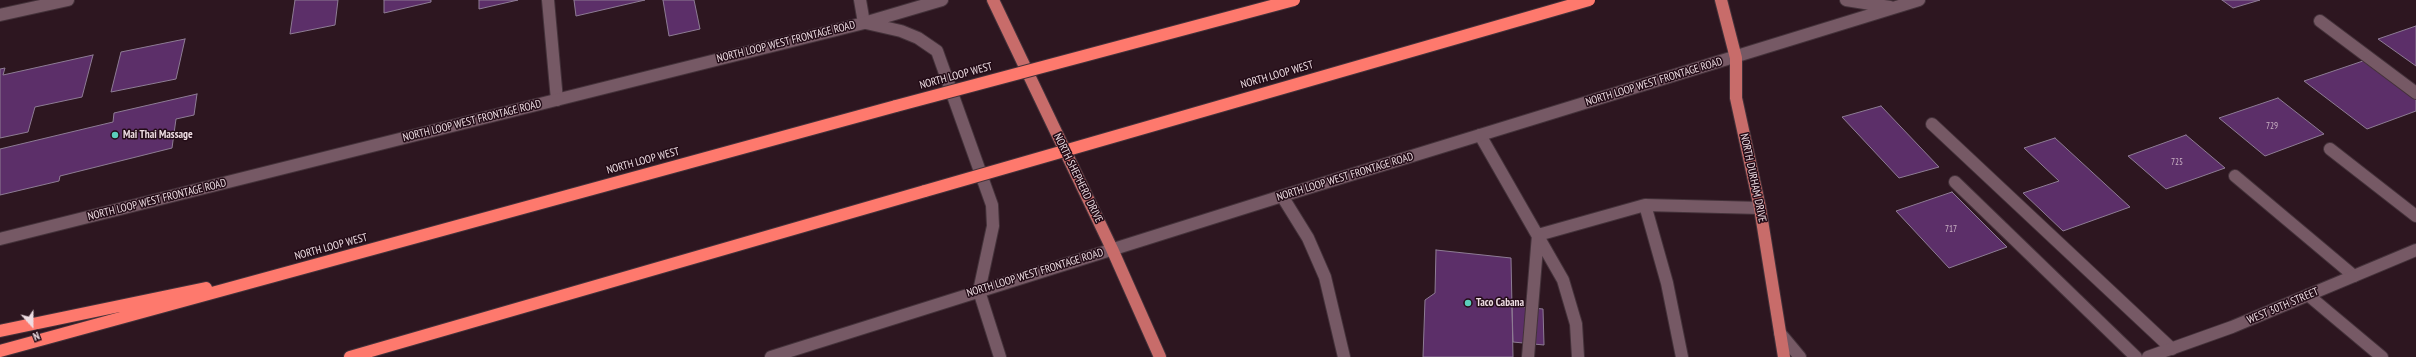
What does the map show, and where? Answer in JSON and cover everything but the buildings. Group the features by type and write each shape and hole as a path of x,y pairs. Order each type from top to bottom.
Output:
{"highway":[{"name":"NORTH LOOP WEST","path":"0,351 331,262 896,106 1294,0"},
{"name":"NORTH LOOP WEST","path":"350,357 1590,0"},
{"path":"0,331 331,262"}],"main road":[{"path":"0,15 39,3 68,0"},
{"path":"548,0 557,100"},
{"path":"860,0 864,23 901,31 918,38 938,51 992,205 993,226 979,291 1000,357"},
{"name":"NORTH LOOP WEST FRONTAGE ROAD","path":"0,239 864,23 942,0"},
{"name":"NORTH SHEPHERD DRIVE","path":"993,0 1112,249 1160,357"},
{"name":"NORTH DURHAM DRIVE","path":"1721,0 1736,58 1736,98 1760,208 1784,357"},
{"path":"1846,0 1893,8"},
{"name":"NORTH LOOP WEST FRONTAGE ROAD","path":"771,357 790,353 979,291 1282,196 1736,58 1919,0"},
{"path":"2320,20 2416,93"},
{"path":"1932,124 2172,349"},
{"path":"1480,135 1563,280 1576,324 1578,357"},
{"path":"2330,149 2416,216"},
{"path":"2235,176 2354,276"},
{"path":"1955,182 2136,357"},
{"path":"1282,196 1308,238 1325,277 1344,357"},
{"path":"1538,235 1645,205 1760,208"},
{"path":"1645,205 1667,283 1682,357"},
{"path":"1528,357 1538,235"},
{"name":"WEST 30TH STREET","path":"2148,357 2232,327 2416,250"},
{"path":"2308,295 2382,357"},
{"path":"1780,333 1800,357"}],"place":[{"name":"Mai Thai Massage","path":"115,135"},
{"name":"Taco Cabana","path":"1468,303"}]}
